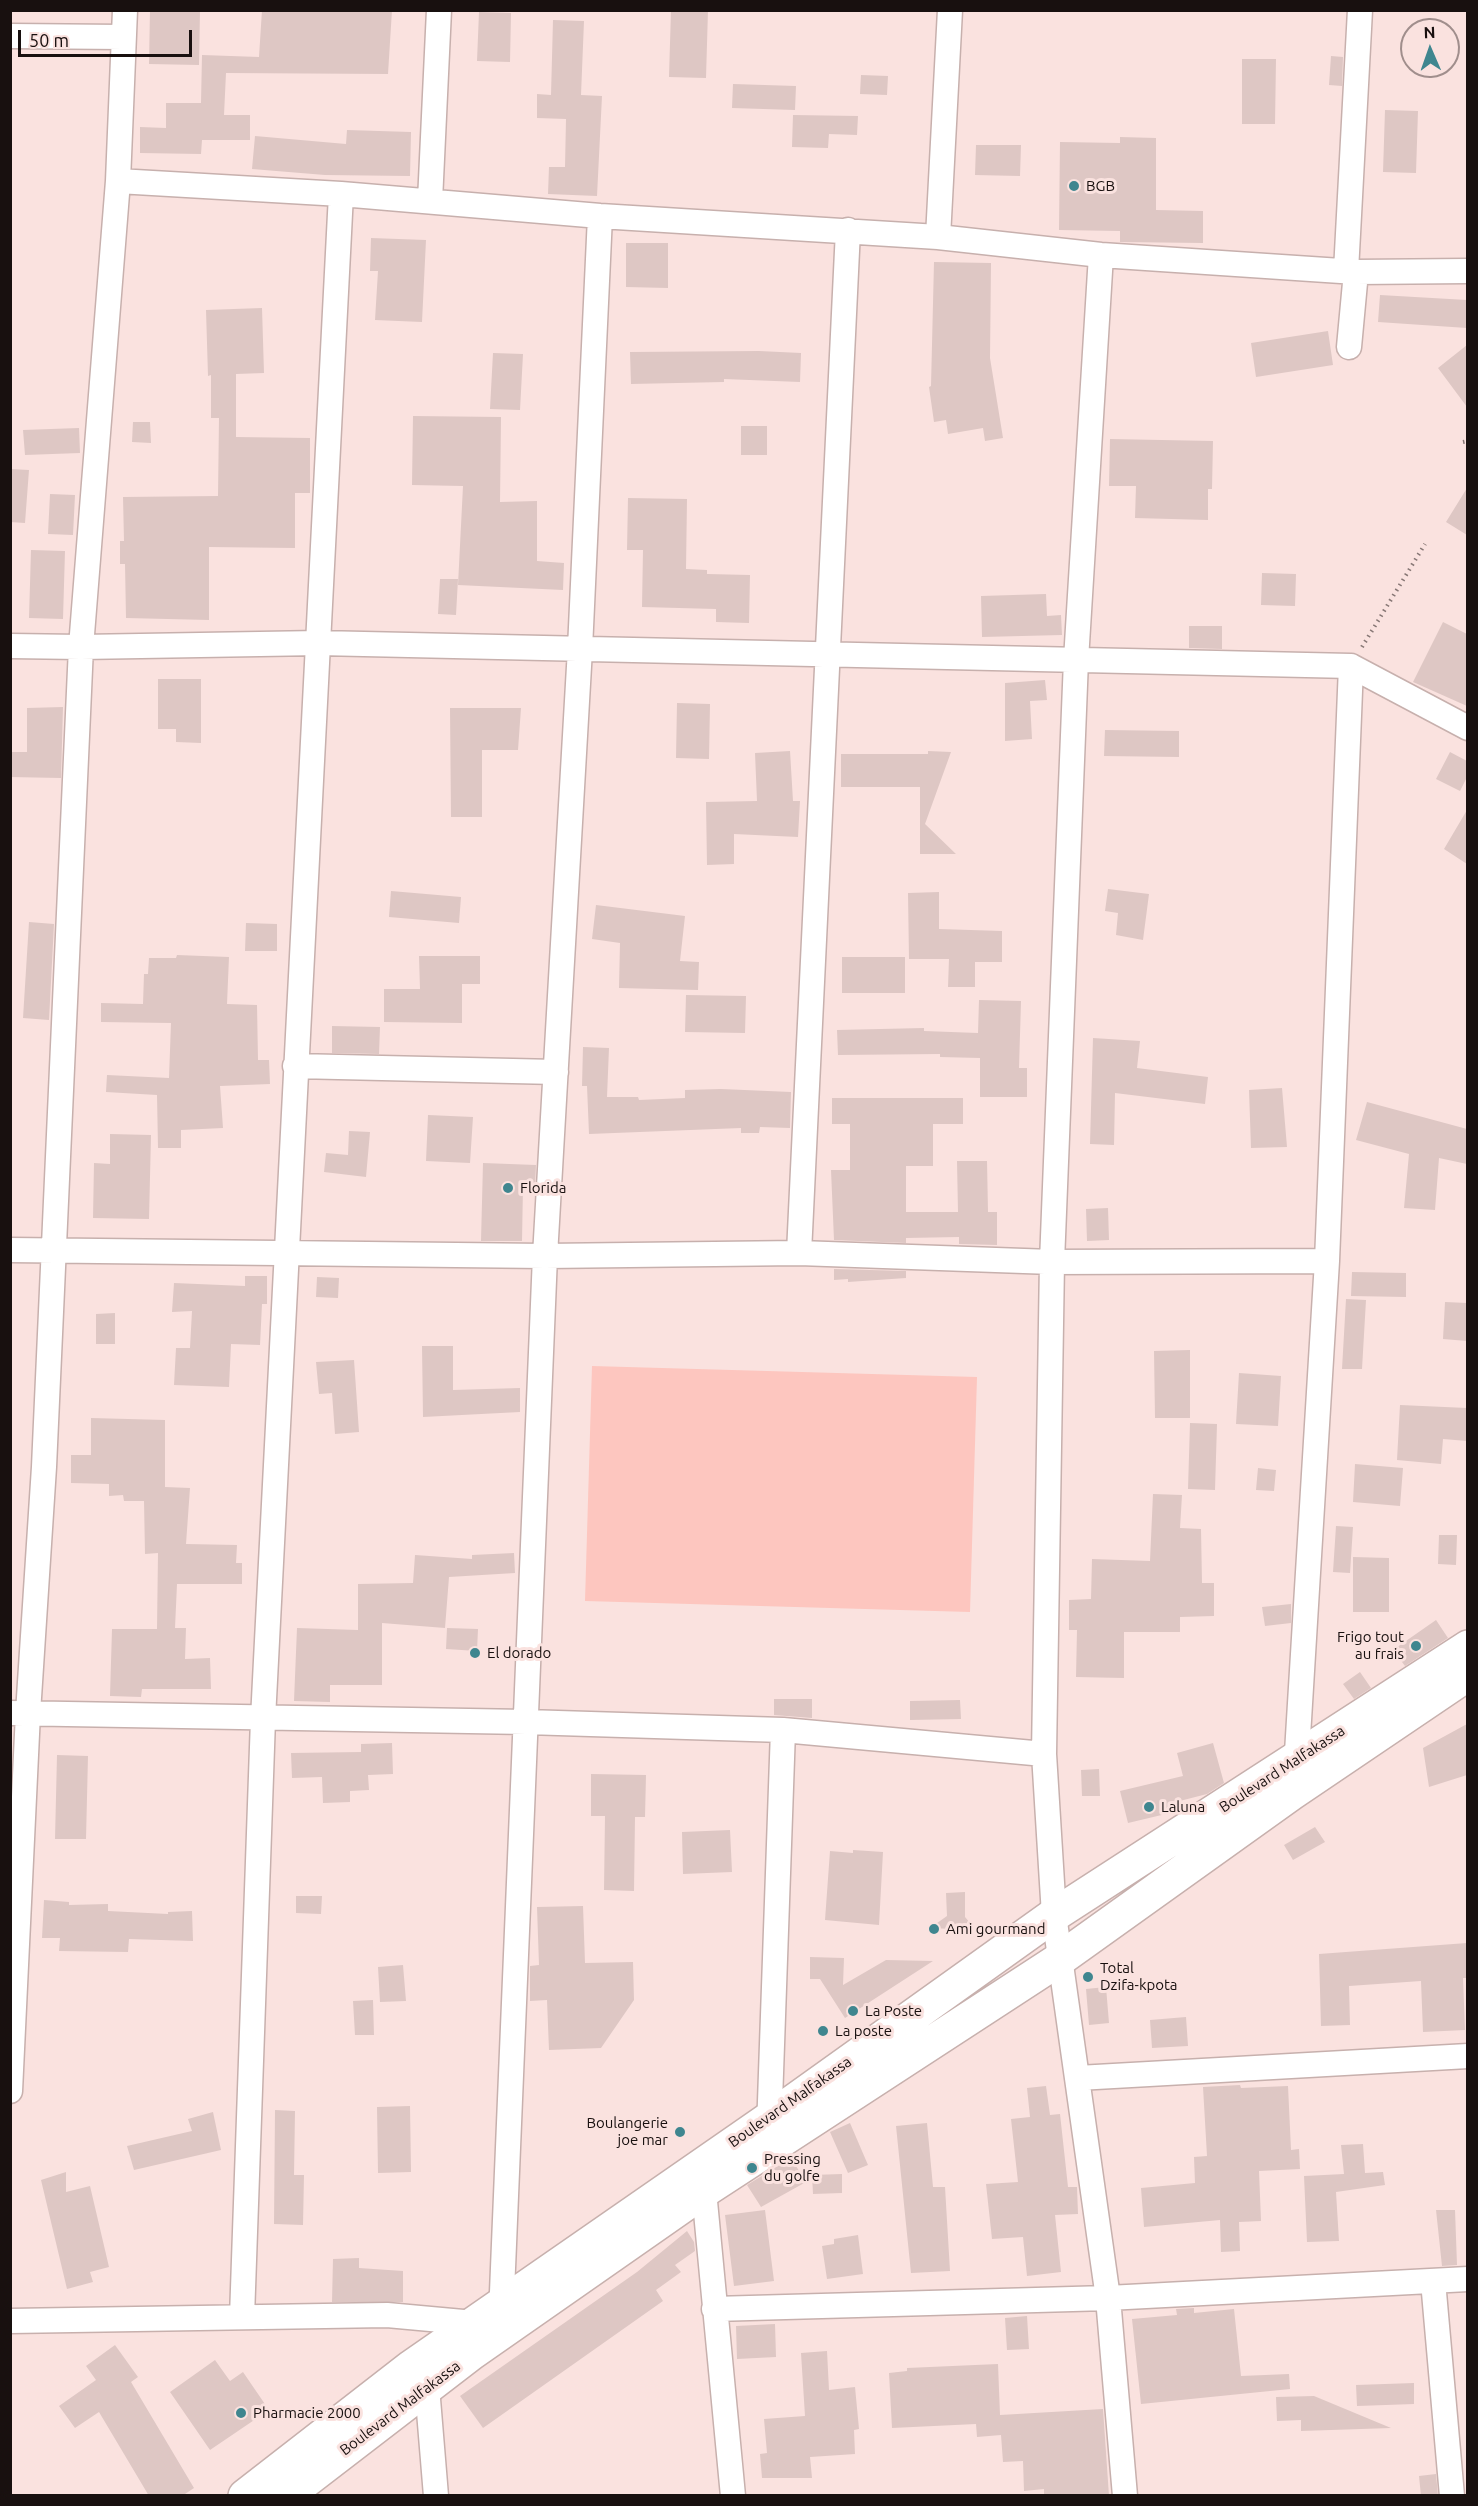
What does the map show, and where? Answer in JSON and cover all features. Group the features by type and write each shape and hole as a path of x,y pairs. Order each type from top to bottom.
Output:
{"main road":[{"name":"Boulevard Malfakassa","path":"245,2496 485,2329 704,2191 768,2133 1054,1915 1298,1759 1467,1647"},
{"name":"Boulevard Malfakassa","path":"485,2329 503,2302 768,2133 1060,1959 1292,1793 1467,1674"},
{"name":"Boulevard Malfakassa","path":"286,2496 425,2372"}],"street":[{"path":"10,2091 19,1713 45,1467 52,1251 81,647 118,181 125,10"},
{"path":"430,201 439,10"},
{"path":"938,237 950,10"},
{"path":"1349,347 1360,10"},
{"path":"10,36 123,37"},
{"path":"118,181 341,194 600,216 848,230 938,237 1101,255 1351,271 1467,272"},
{"path":"243,2317 263,1719 285,1252 341,194"},
{"path":"503,2302 545,1256 580,649 600,216"},
{"path":"799,1253 848,230"},
{"path":"1101,255 1076,660 1052,1262 1044,1754 1054,1915 1108,2298 1125,2496"},
{"path":"10,646 319,643 1351,666 1467,728"},
{"path":"1292,1793 1298,1759 1327,1261 1351,666"},
{"path":"295,1066 556,1072"},
{"path":"10,1250 545,1256 799,1253 1052,1262 1327,1261"},
{"path":"19,1713 526,1722 783,1730 1044,1754"},
{"path":"768,2133 783,1730"},
{"path":"1078,2078 1467,2056"},
{"path":"704,2191 733,2496"},
{"path":"714,2308 1108,2298 1467,2279"},
{"path":"1433,2281 1452,2496"},
{"path":"10,2321 387,2315 485,2329"},
{"path":"425,2372 436,2496"}],"path":[{"path":"1351,666 1425,544"}],"shaded area":[{"path":"592,1366 977,1377 970,1612 585,1601"}],"building":[{"path":"150,10 200,10 199,65 149,64"},
{"path":"262,10 392,10 388,74 226,73 224,115 250,115 250,140 202,140 201,154 140,153 140,127 166,128 166,103 201,103 202,55 259,57"},
{"path":"671,10 708,10 706,78 669,77"},
{"path":"479,12 511,13 510,62 477,61"},
{"path":"553,20 584,21 581,95 602,96 597,196 548,194 549,167 565,167 566,119 537,118 537,94 551,95"},
{"path":"1331,56 1343,57 1342,86 1329,85"},
{"path":"1242,59 1276,59 1275,124 1242,124"},
{"path":"861,75 888,76 887,95 860,94"},
{"path":"733,84 796,86 795,110 732,108"},
{"path":"1385,110 1418,111 1416,173 1383,172"},
{"path":"793,115 858,116 857,135 829,134 828,148 792,147"},
{"path":"347,130 411,132 410,176 325,175 252,169 255,136 346,144"},
{"path":"1120,137 1156,138 1156,210 1203,211 1203,243 1120,242 1120,231 1059,230 1060,142 1120,143"},
{"path":"976,145 1021,145 1020,176 975,175"},
{"path":"371,238 426,240 422,322 375,320 378,271 370,271"},
{"path":"626,243 668,243 668,288 626,287"},
{"path":"934,262 991,263 990,358 1003,438 985,441 983,428 948,434 946,420 934,422 929,387 931,386"},
{"path":"1380,295 1467,300 1467,328 1378,322"},
{"path":"262,308 264,373 236,374 236,437 310,438 310,493 295,493 295,548 209,547 209,620 126,618 125,564 120,564 120,541 124,541 123,497 218,496 219,418 211,418 211,375 208,376 206,310"},
{"path":"1328,331 1333,365 1256,377 1251,343"},
{"path":"1467,345 1467,407 1438,368"},
{"path":"630,352 801,353 800,382 724,379 724,382 631,384"},
{"path":"493,353 523,354 520,410 490,409"},
{"path":"413,416 501,417 500,502 537,501 537,561 564,563 563,590 458,585 463,486 412,485"},
{"path":"133,422 150,422 151,443 132,442"},
{"path":"741,426 767,426 767,455 741,455"},
{"path":"79,428 80,453 25,455 23,430"},
{"path":"1110,439 1213,441 1212,489 1208,489 1208,520 1135,518 1136,486 1109,486"},
{"path":"10,469 29,470 25,523 10,522"},
{"path":"1467,488 1467,535 1446,522"},
{"path":"50,494 75,495 73,535 48,534"},
{"path":"628,498 687,499 686,569 707,570 707,574 750,575 749,623 716,622 716,609 642,607 643,550 627,550"},
{"path":"31,550 65,551 63,619 29,618"},
{"path":"1262,573 1296,574 1295,606 1261,605"},
{"path":"440,579 458,579 456,615 438,614"},
{"path":"1046,594 1047,616 1061,615 1062,635 982,637 981,596"},
{"path":"1443,622 1467,634 1467,706 1413,682"},
{"path":"1189,626 1222,626 1222,649 1189,648"},
{"path":"158,679 201,679 201,743 176,742 176,729 158,729"},
{"path":"1045,680 1047,700 1030,701 1032,739 1005,741 1005,683"},
{"path":"677,703 710,704 709,759 676,758"},
{"path":"63,707 61,778 10,777 10,752 27,752 27,708"},
{"path":"450,708 521,708 518,750 482,750 482,817 451,817"},
{"path":"1105,730 1179,731 1179,757 1104,756"},
{"path":"790,751 793,801 800,801 798,837 734,834 734,864 707,865 706,802 757,801 755,753"},
{"path":"928,751 951,752 925,824 956,854 920,854 920,787 841,787 841,754 928,754"},
{"path":"1450,752 1467,761 1467,777 1460,791 1436,779"},
{"path":"1467,810 1467,864 1444,849"},
{"path":"1108,889 1149,894 1143,940 1116,935 1118,913 1105,911"},
{"path":"391,891 461,897 459,923 389,917"},
{"path":"939,892 939,929 1002,931 1002,962 975,962 975,987 948,987 949,959 909,959 908,893"},
{"path":"596,905 685,916 680,961 699,962 698,990 619,988 620,943 592,939"},
{"path":"29,922 54,924 49,1020 23,1018"},
{"path":"246,923 277,924 277,951 245,951"},
{"path":"177,955 229,957 227,1004 257,1005 258,1060 269,1060 270,1084 220,1086 223,1128 181,1130 181,1148 158,1148 157,1095 106,1092 107,1075 169,1078 171,1023 101,1022 101,1003 143,1004 144,974 148,974 149,958 176,958"},
{"path":"419,956 480,956 480,984 462,984 462,1023 384,1022 384,989 420,989"},
{"path":"842,957 905,957 905,993 842,993"},
{"path":"686,995 746,996 745,1033 685,1032"},
{"path":"979,1000 1021,1001 1019,1068 1027,1068 1027,1097 980,1097 980,1058 940,1057 940,1054 838,1055 837,1030 924,1028 924,1031 978,1033"},
{"path":"332,1026 380,1027 379,1054 332,1053"},
{"path":"1093,1038 1140,1041 1137,1068 1208,1077 1205,1104 1115,1093 1114,1145 1090,1144"},
{"path":"583,1047 609,1048 607,1097 638,1097 639,1100 685,1098 685,1090 721,1089 791,1092 790,1128 760,1127 759,1133 741,1133 741,1128 589,1134 587,1086 582,1086"},
{"path":"1282,1088 1287,1147 1251,1148 1249,1090"},
{"path":"832,1098 963,1098 963,1124 933,1124 933,1166 906,1166 906,1212 958,1212 957,1161 987,1161 988,1212 997,1212 997,1245 959,1244 959,1237 906,1238 906,1243 834,1240 831,1170 850,1170 850,1124 832,1124"},
{"path":"1367,1102 1467,1129 1467,1164 1439,1158 1435,1210 1404,1208 1409,1154 1356,1140"},
{"path":"428,1115 473,1117 470,1163 426,1161"},
{"path":"349,1131 370,1132 366,1177 324,1172 326,1153 348,1155"},
{"path":"110,1134 151,1135 149,1219 93,1218 94,1163 110,1164"},
{"path":"483,1163 536,1165 535,1186 523,1186 522,1241 481,1241"},
{"path":"1108,1208 1109,1240 1087,1241 1086,1209"},
{"path":"834,1269 906,1271 906,1278 848,1282 848,1279 834,1280"},
{"path":"1352,1272 1406,1273 1406,1297 1351,1296"},
{"path":"245,1276 267,1276 267,1304 262,1304 260,1345 231,1344 229,1387 174,1385 176,1348 190,1348 192,1311 172,1312 174,1283 245,1286"},
{"path":"317,1277 339,1278 338,1298 316,1297"},
{"path":"1346,1299 1366,1300 1362,1369 1342,1369"},
{"path":"1445,1302 1467,1303 1467,1341 1443,1339"},
{"path":"115,1313 115,1344 96,1344 96,1314"},
{"path":"422,1346 453,1346 453,1390 520,1388 520,1412 423,1417"},
{"path":"1190,1350 1190,1418 1155,1418 1154,1351"},
{"path":"354,1360 359,1432 335,1434 332,1393 319,1394 316,1362"},
{"path":"1239,1373 1281,1376 1278,1426 1236,1424"},
{"path":"1400,1405 1467,1408 1467,1441 1443,1439 1441,1464 1397,1460"},
{"path":"91,1418 165,1420 165,1487 190,1488 186,1544 237,1545 236,1563 242,1563 242,1584 177,1584 175,1628 186,1628 185,1659 210,1658 211,1689 142,1689 141,1697 110,1696 112,1629 157,1629 158,1553 145,1554 144,1501 124,1501 123,1495 109,1496 109,1484 71,1483 71,1455 91,1455"},
{"path":"1190,1423 1217,1424 1215,1490 1188,1489"},
{"path":"1355,1464 1403,1468 1400,1506 1353,1502"},
{"path":"1258,1468 1276,1470 1274,1491 1256,1490"},
{"path":"1153,1494 1182,1495 1180,1528 1201,1529 1202,1583 1214,1583 1214,1616 1180,1617 1180,1632 1124,1632 1124,1678 1076,1677 1077,1630 1069,1630 1069,1600 1091,1599 1092,1559 1150,1561"},
{"path":"1336,1526 1353,1527 1350,1573 1333,1572"},
{"path":"1439,1535 1457,1535 1456,1565 1438,1564"},
{"path":"514,1553 515,1573 449,1577 445,1628 382,1623 382,1685 330,1685 330,1702 294,1701 297,1628 358,1630 358,1584 413,1583 415,1555 472,1559 472,1555"},
{"path":"1353,1557 1389,1558 1389,1612 1353,1612"},
{"path":"1291,1604 1291,1623 1265,1626 1262,1607"},
{"path":"1436,1620 1448,1638 1405,1666 1393,1650"},
{"path":"447,1628 478,1629 477,1651 446,1649"},
{"path":"1360,1672 1371,1688 1354,1699 1343,1684"},
{"path":"774,1699 812,1699 812,1718 774,1715"},
{"path":"960,1700 961,1719 910,1720 910,1701"},
{"path":"1467,1724 1467,1775 1429,1787 1423,1748"},
{"path":"392,1743 393,1774 368,1775 369,1790 350,1791 350,1802 323,1803 322,1777 292,1778 291,1753 361,1752 361,1744"},
{"path":"1213,1743 1224,1783 1207,1794 1168,1804 1170,1813 1128,1823 1120,1791 1183,1776 1177,1753"},
{"path":"57,1755 88,1756 86,1839 55,1839"},
{"path":"1099,1769 1100,1796 1082,1796 1081,1770"},
{"path":"591,1774 646,1775 645,1817 635,1817 634,1891 604,1890 605,1816 591,1816"},
{"path":"1315,1827 1325,1842 1293,1860 1284,1845"},
{"path":"730,1830 732,1872 683,1874 682,1832"},
{"path":"853,1850 883,1852 879,1925 825,1920 830,1851 853,1853"},
{"path":"965,1892 965,1917 976,1930 930,1928 947,1916 946,1893"},
{"path":"296,1896 322,1896 321,1914 296,1913"},
{"path":"44,1900 69,1902 69,1905 108,1904 108,1911 168,1914 168,1912 192,1911 193,1941 129,1939 128,1952 59,1951 60,1938 42,1938"},
{"path":"583,1906 585,1963 633,1962 634,2000 601,2048 549,2050 547,2000 530,2001 530,1966 539,1965 537,1907"},
{"path":"1467,1943 1467,1978 1463,1978 1465,2030 1423,2032 1421,1981 1349,1986 1350,2025 1321,2026 1319,1954"},
{"path":"810,1957 844,1958 843,1985 886,1960 933,1961 845,2018 820,1979 810,1979"},
{"path":"403,1965 406,2001 380,2002 378,1967"},
{"path":"1106,1987 1109,2023 1089,2025 1086,1989"},
{"path":"373,2000 374,2035 355,2035 353,2001"},
{"path":"1186,2017 1188,2046 1152,2048 1150,2020"},
{"path":"1240,2085 1241,2088 1288,2086 1291,2150 1299,2149 1300,2169 1259,2171 1261,2221 1239,2222 1240,2251 1221,2252 1220,2220 1144,2227 1141,2188 1195,2183 1194,2157 1207,2156 1203,2087"},
{"path":"1046,2086 1050,2115 1060,2114 1068,2187 1077,2187 1078,2214 1055,2215 1061,2272 1027,2276 1023,2237 992,2239 986,2184 1018,2182 1011,2119 1030,2117 1027,2088"},
{"path":"410,2106 411,2172 378,2173 377,2107"},
{"path":"275,2110 295,2111 294,2175 304,2175 303,2225 274,2224"},
{"path":"213,2112 221,2150 134,2170 127,2146 192,2131 188,2119"},
{"path":"850,2123 868,2165 848,2173 830,2132"},
{"path":"927,2123 933,2187 945,2187 950,2271 911,2273 896,2126"},
{"path":"1363,2144 1365,2173 1383,2172 1385,2185 1336,2192 1339,2241 1307,2242 1304,2176 1344,2174 1341,2145"},
{"path":"791,2158 806,2182 761,2207 747,2185"},
{"path":"66,2172 66,2192 90,2186 109,2267 90,2272 93,2282 67,2289 41,2180"},
{"path":"842,2174 842,2193 813,2194 812,2175"},
{"path":"765,2210 774,2281 734,2286 725,2215"},
{"path":"1436,2210 1455,2210 1457,2265 1442,2266"},
{"path":"687,2231 694,2242 695,2251 675,2265 681,2272 656,2290 663,2301 483,2428 460,2396 637,2272"},
{"path":"858,2235 863,2274 827,2279 822,2246 834,2244 834,2239"},
{"path":"359,2258 359,2268 403,2271 403,2302 332,2302 333,2259"},
{"path":"1194,2308 1194,2313 1234,2309 1241,2376 1289,2374 1290,2389 1141,2404 1132,2319 1177,2315 1176,2309"},
{"path":"1027,2316 1029,2349 1007,2350 1005,2318"},
{"path":"775,2324 776,2357 737,2359 736,2326"},
{"path":"115,2345 138,2377 131,2382 194,2488 182,2496 149,2496 99,2412 75,2428 59,2406 96,2380 86,2366"},
{"path":"827,2351 829,2390 855,2387 859,2429 854,2430 855,2454 810,2457 812,2478 762,2478 760,2454 767,2453 764,2419 805,2416 801,2353"},
{"path":"215,2360 230,2381 243,2372 269,2410 210,2450 170,2392"},
{"path":"998,2364 1000,2415 1103,2409 1109,2496 1044,2496 1044,2489 1024,2491 1023,2461 1003,2462 1001,2435 977,2437 976,2424 892,2428 889,2373 907,2371 907,2368"},
{"path":"1414,2383 1414,2404 1357,2406 1356,2385"},
{"path":"1314,2396 1391,2428 1301,2431 1301,2420 1277,2421 1276,2397"},
{"path":"1436,2474 1438,2496 1421,2496 1419,2476"}],"place":[{"name":"BGB","path":"1074,186"},
{"name":"Florida","path":"508,1188"},
{"name":"Frigo tout au frais","path":"1416,1646"},
{"name":"El dorado","path":"475,1653"},
{"name":"Laluna","path":"1149,1807"},
{"name":"Ami gourmand","path":"934,1929"},
{"name":"Total Dzifa-kpota","path":"1088,1977"},
{"name":"La Poste","path":"853,2011"},
{"name":"La poste","path":"823,2031"},
{"name":"Boulangerie joe mar","path":"680,2132"},
{"name":"Pressing du golfe","path":"752,2168"},
{"name":"Pharmacie 2000","path":"241,2413"}]}
